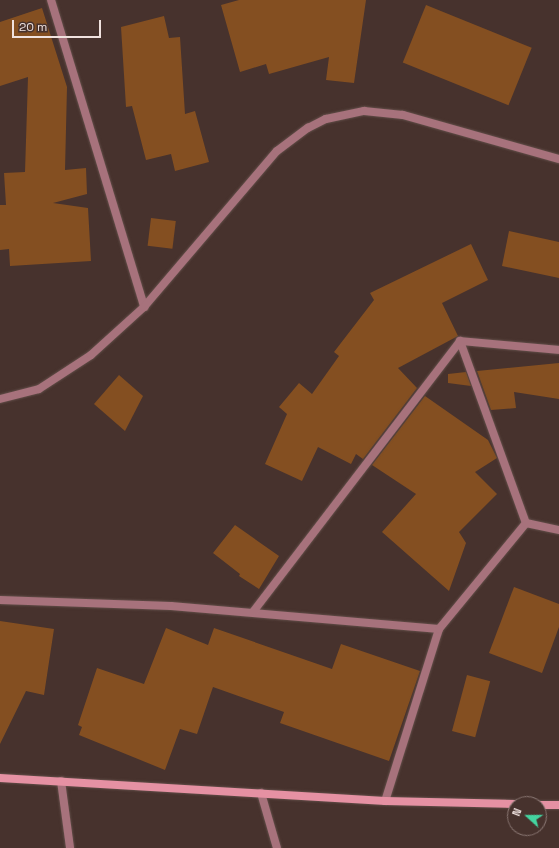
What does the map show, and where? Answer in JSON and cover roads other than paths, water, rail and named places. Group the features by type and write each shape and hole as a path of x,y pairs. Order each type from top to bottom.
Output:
{"main road":[{"path":"0,778 385,801 507,804"},
{"path":"547,805 559,806"}],"street":[{"path":"51,0 144,307"},
{"path":"0,399 39,389 91,355 144,307 276,151 291,138 326,120 364,112 403,115 559,159"},
{"path":"460,341 559,350"},
{"path":"460,341 526,523"},
{"path":"253,612 460,341"},
{"path":"526,523 559,530"},
{"path":"385,801 439,629 526,523"},
{"path":"0,600 171,606 439,629"},
{"path":"61,781 70,848"},
{"path":"261,793 277,848"}]}
